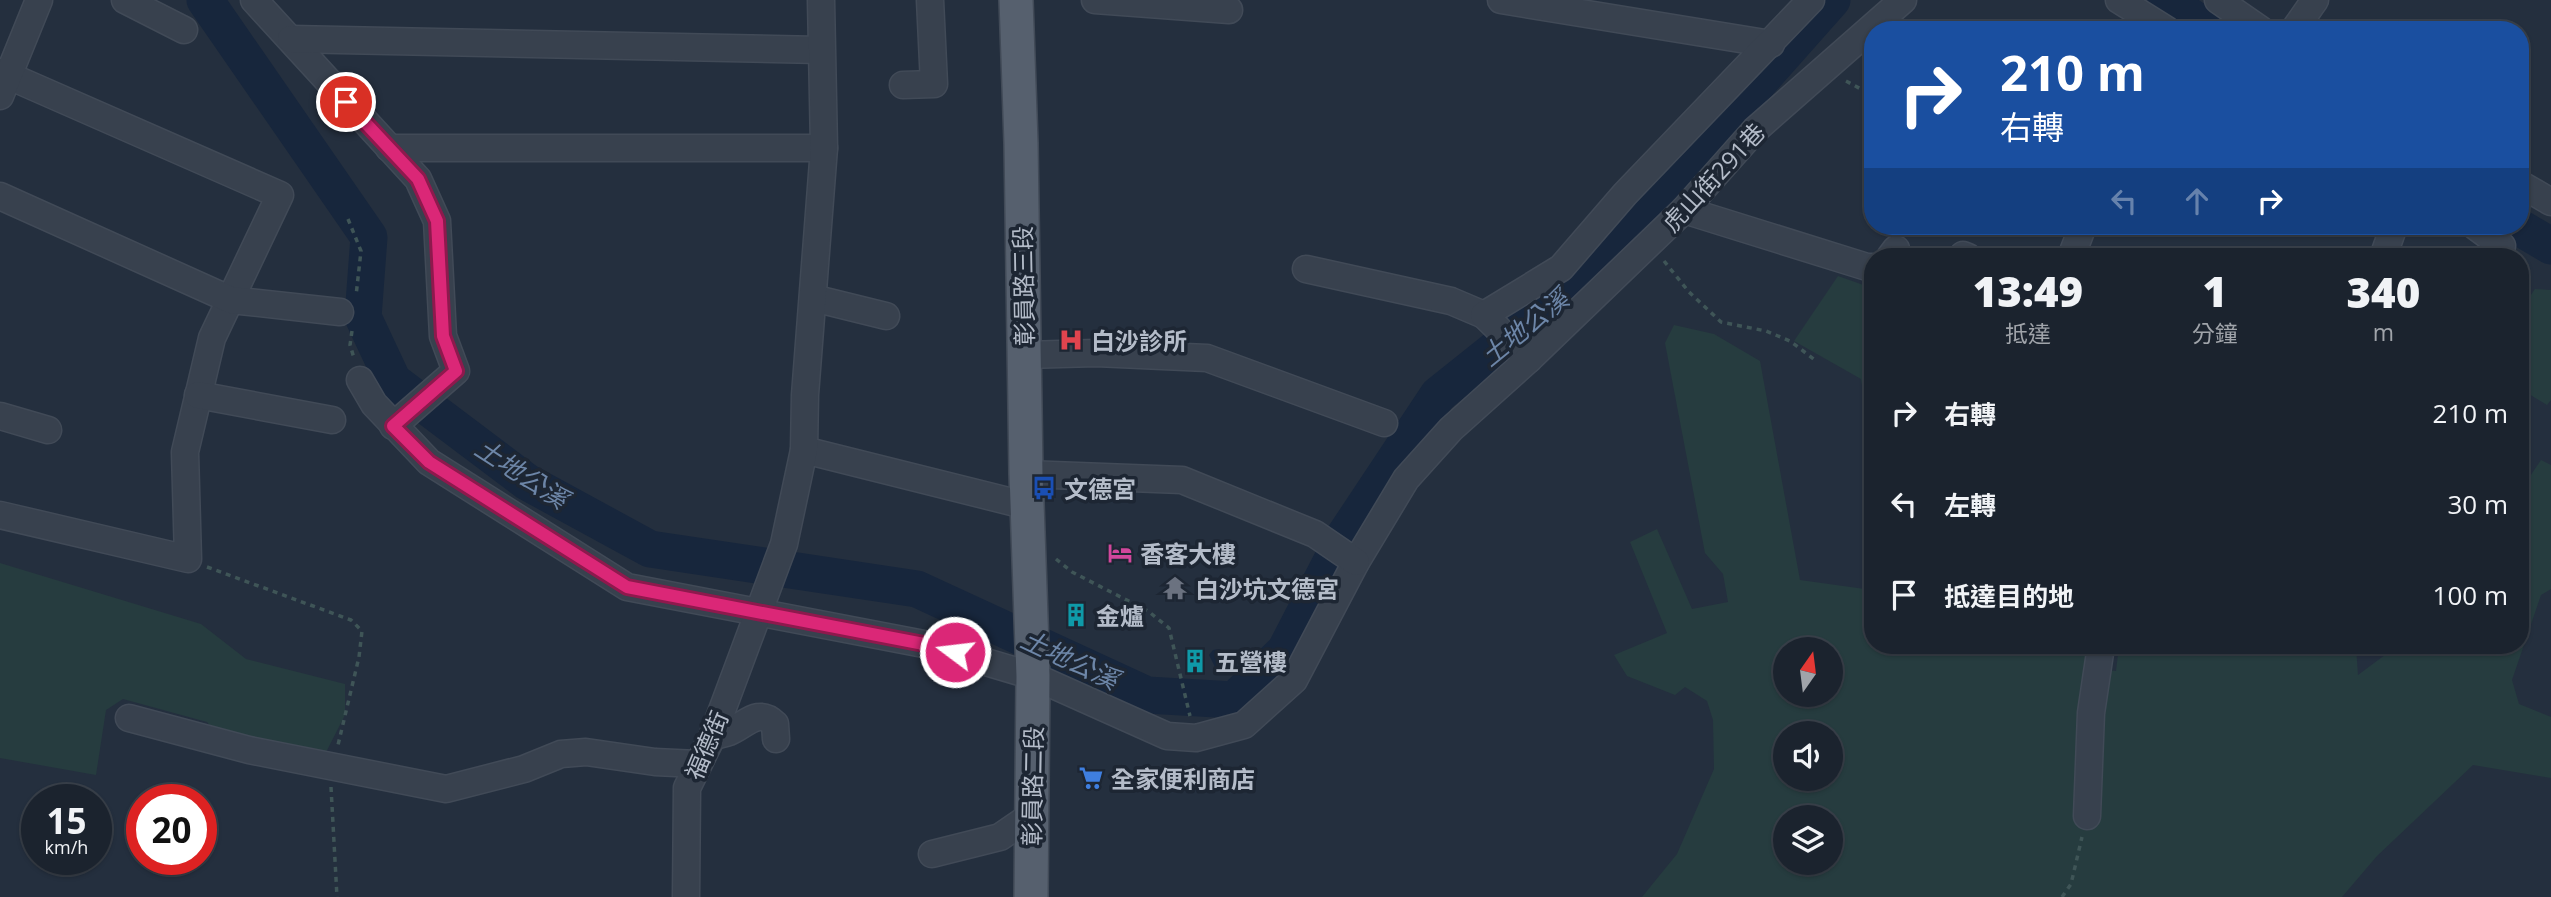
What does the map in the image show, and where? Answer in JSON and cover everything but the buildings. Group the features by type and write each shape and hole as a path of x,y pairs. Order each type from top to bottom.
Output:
{"main road":[{"name":"彰員路三段","path":"1016,0 1030,572"},
{"name":"彰員路二段","path":"1030,572 1031,897"}],"street":[{"path":"0,515 188,559 185,452 212,338 281,195 3,81 39,0"},
{"path":"125,0 184,30"},
{"path":"254,0 418,179 437,221 443,336 456,371 398,421"},
{"name":"福德街","path":"685,897 687,788 712,737 784,544 804,450 805,395 824,148 821,0"},
{"path":"903,85 934,84 930,0"},
{"path":"1095,0 1229,10"},
{"path":"1501,0 1771,44"},
{"name":"虎山街291巷","path":"1879,21 1903,0"},
{"path":"2119,0 2150,21"},
{"path":"2218,0 2248,21"},
{"path":"2300,21 2315,0"},
{"path":"1489,320 1561,268 1625,194 1771,44 1805,1"},
{"name":"虎山街291巷","path":"360,380 374,404 398,421 429,462 627,587 759,607 1032,666 1167,736 1196,738 1244,725 1294,680 1352,559 1406,479 1451,429 1525,355 1684,210 1755,130 1864,34"},
{"path":"291,39 821,50"},
{"path":"389,148 824,148"},
{"path":"2529,189 2551,202"},
{"path":"0,196 230,300 340,313"},
{"path":"1684,210 1864,266"},
{"path":"2487,235 2502,246"},
{"path":"1306,269 1451,301 1489,320 1525,355"},
{"path":"813,299 887,316"},
{"path":"1025,355 1096,353 1208,358 1384,423"},
{"path":"198,395 332,420"},
{"path":"0,416 48,430"},
{"path":"804,450 1027,490 1182,481 1315,534 1352,559"},
{"path":"2088,816 2091,713 2100,654"},
{"path":"712,737 729,732 757,716 768,717 775,724 776,739"},
{"path":"129,718 249,750 446,789 524,769 561,754 586,752 655,762 698,764"},
{"path":"932,854 1000,837 1032,815"}],"path":[{"path":"1650,243 1689,292 1721,322 1766,331 1790,341 1815,360"},
{"path":"1029,539 1072,572 1148,611 1169,628 1192,724"},
{"path":"188,559 351,620 362,631 359,657 330,792 337,897"},
{"path":"2062,897 2071,884 2088,816"}],"green space":[{"path":"1838,276 1864,285 1864,401 1861,379 1794,341"},
{"path":"2535,289 2551,290 2551,400 2547,405 2529,394 2529,298"},
{"path":"1674,325 1714,334 1760,361 1800,580 1864,589 1864,654 2091,654 2088,668 2116,671 2118,654 2357,654 2358,675 2386,654 2521,654 2512,680 2519,704 2551,717 2551,778 2473,765 2377,856 2342,897 1642,897 1677,854 1714,769 1713,720 1707,701 1685,687 1675,695 1627,676 1614,655 1667,633 1630,542 1657,529 1692,609 1728,602 1723,574 1705,553 1665,343"},
{"path":"2541,460 2551,465 2551,589 2541,595 2529,630 2529,478"},
{"path":"0,563 201,624 246,659 345,684 345,715 321,762 228,747 207,722 123,699 106,710 96,775 0,758"}],"water":[{"path":"1219,649 1231,655 1235,665 1231,672 1224,675 1215,667 1209,655 1213,650"}],"waterway":[{"name":"土地公溪","path":"205,0 369,237 363,317 393,381 527,482 650,549 917,589 1147,695 1234,700 1285,651 1345,535 1438,395 1587,276 1832,0"},
{"name":"土地公溪","path":"2166,0 2197,21"},
{"name":"土地公溪","path":"2529,233 2551,246"}],"place":[{"name":"白沙診所","path":"1071,340"},
{"name":"文德宮","path":"1044,488"},
{"name":"香客大樓","path":"1120,553"},
{"name":"白沙坑文德宮","path":"1175,588"},
{"name":"金爐","path":"1076,615"},
{"name":"五營樓","path":"1195,661"},
{"name":"全家便利商店","path":"1091,778"}],"route":[{"path":"346,102 418,179 437,221 443,336 456,371 393,426 429,462 627,587 955,652"}]}
